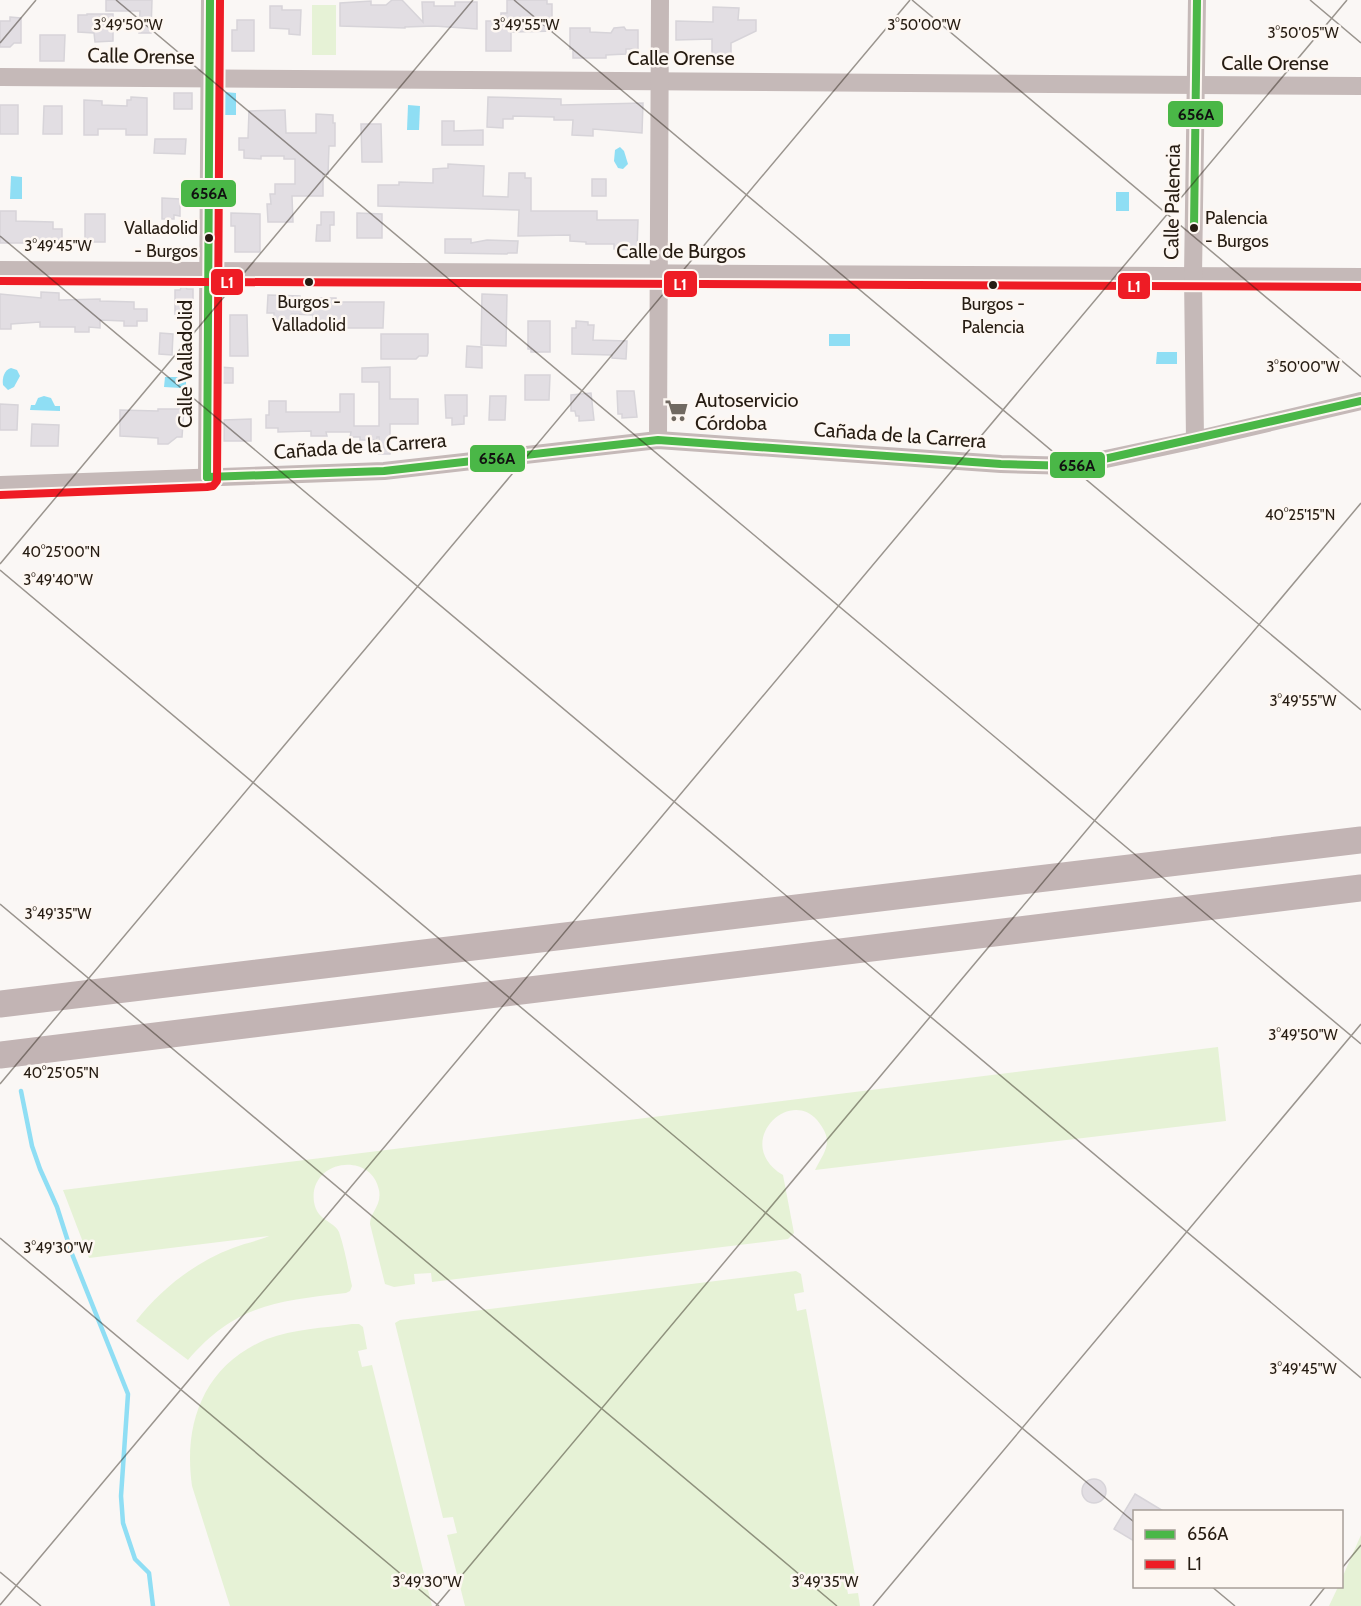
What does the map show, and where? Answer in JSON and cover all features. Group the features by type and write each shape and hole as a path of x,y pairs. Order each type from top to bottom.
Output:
{"highway":[{"path":"0,1004 1361,840"},
{"path":"0,1055 1361,888"}],"street":[{"name":"Calle Valladolid","path":"207,477 210,0"},
{"path":"658,440 660,0"},
{"name":"Calle Palencia","path":"1196,441 1193,276 1197,0"},
{"name":"Calle Orense","path":"0,77 1361,86"},
{"name":"Calle de Burgos","path":"0,270 208,273 1361,277"},
{"name":"Cañada de la Carrera","path":"0,485 384,471 658,440 1001,464 1073,466 1196,441 1361,401"}],"green space":[{"path":"312,5 336,5 336,55 312,55"},
{"path":"1218,1047 1226,1121 815,1170 825,1151 826,1134 817,1120 805,1112 792,1110 780,1115 770,1123 764,1135 763,1149 769,1162 783,1175 794,1233 788,1239 432,1282 431,1273 414,1274 415,1284 394,1287 385,1284 370,1224 379,1196 374,1177 365,1169 353,1165 341,1165 330,1169 320,1177 315,1188 314,1202 318,1213 339,1232 352,1286 350,1291 259,1308 223,1327 188,1360 136,1321 156,1298 192,1269 219,1254 269,1236 89,1258 63,1190"},
{"path":"796,1271 801,1274 804,1292 794,1294 797,1311 806,1309 855,1575 845,1577 848,1594 858,1593 860,1606 465,1606 447,1535 457,1533 453,1517 443,1518 395,1323 400,1320"},
{"path":"359,1324 363,1327 367,1349 358,1351 362,1367 372,1365 432,1606 230,1606 192,1486 191,1440 202,1399 213,1380 227,1364 245,1350 267,1339 298,1331"},
{"path":"1361,1535 1361,1606 1329,1606 1338,1588 1343,1588 1343,1576"}],"water":[{"path":"224,92 236,93 236,115 224,115"},
{"path":"408,105 420,106 419,130 407,130"},
{"path":"620,147 624,151 628,164 623,169 618,168 614,161 615,150"},
{"path":"11,176 22,177 22,199 10,199"},
{"path":"1116,192 1129,192 1129,211 1116,211"},
{"path":"829,334 850,334 850,346 829,346"},
{"path":"1157,352 1177,352 1177,364 1156,364"},
{"path":"11,368 17,370 20,376 14,387 8,390 3,385 3,380 5,372"},
{"path":"165,377 186,377 186,394 182,394 181,388 164,387"},
{"path":"44,396 51,398 55,406 60,406 60,411 30,410 31,405 35,405 38,398"}],"building":[{"path":"106,0 152,0 151,33 139,33 140,11 106,11"},
{"path":"392,0 402,0 423,22 422,2 434,2 434,6 455,6 455,2 477,2 477,29 434,26 405,28 340,26 340,3 371,1 371,5 386,5"},
{"path":"507,0 547,0 547,4 552,4 552,20 557,20 557,31 511,32 511,51 486,51 486,21 501,21 501,13 507,13"},
{"path":"270,6 282,6 282,10 301,10 300,35 289,34 289,29 270,28"},
{"path":"713,7 739,8 738,20 756,20 756,31 731,43 731,56 712,56 712,39 676,40 676,21 713,22"},
{"path":"113,14 113,41 95,42 94,33 78,32 78,15"},
{"path":"10,17 21,18 21,43 14,43 10,47 0,47 0,21 10,21"},
{"path":"237,20 254,20 254,51 232,51 232,30 237,30"},
{"path":"624,27 626,30 638,30 638,49 626,49 626,54 606,55 606,58 573,58 573,49 570,49 570,28 590,28 590,32 611,33 614,28"},
{"path":"40,35 65,35 64,61 40,61"},
{"path":"174,93 192,93 192,109 174,109"},
{"path":"131,97 147,98 147,135 126,135 126,129 98,129 98,135 84,135 84,100 102,101 102,105 127,106 127,100 131,100"},
{"path":"488,97 561,99 561,105 643,103 642,133 593,129 593,136 572,135 573,120 554,120 554,117 513,116 513,119 503,119 503,128 487,127"},
{"path":"0,105 18,105 18,134 0,134"},
{"path":"44,106 62,106 62,134 43,134"},
{"path":"285,110 286,133 316,133 316,114 333,115 335,146 329,146 328,174 323,174 323,196 292,196 293,222 268,222 267,204 271,204 270,194 275,194 275,184 295,184 295,159 284,159 284,156 261,156 261,159 244,158 244,150 239,150 239,138 248,138 249,111"},
{"path":"442,121 454,121 454,131 483,130 483,145 442,145"},
{"path":"361,124 381,124 382,162 362,162"},
{"path":"155,139 186,139 185,154 154,153"},
{"path":"448,164 484,166 483,196 508,197 509,173 525,173 525,178 531,178 531,211 597,211 597,220 638,220 637,250 614,249 614,244 586,244 586,242 570,241 570,235 518,236 519,210 378,206 378,185 399,185 399,182 433,183 433,169 448,168"},
{"path":"592,179 606,179 606,196 592,196"},
{"path":"220,182 230,182 230,195 220,194"},
{"path":"162,198 180,199 180,216 174,215 174,219 162,219"},
{"path":"0,211 16,211 16,221 53,222 53,229 62,229 62,249 38,249 38,244 31,243 0,243"},
{"path":"321,212 334,212 334,225 330,225 330,241 316,241 317,225 321,225"},
{"path":"231,213 260,214 260,252 235,252 235,226 231,226"},
{"path":"357,213 382,214 382,238 357,238"},
{"path":"85,214 105,214 105,242 85,242"},
{"path":"445,239 471,239 471,243 487,240 518,241 517,253 445,253"},
{"path":"183,283 187,289 193,289 193,314 175,314 175,290 180,290"},
{"path":"41,292 59,293 59,300 100,299 100,301 134,302 134,309 147,309 147,321 137,321 137,326 124,326 124,321 100,320 100,328 89,327 89,332 75,332 75,327 40,327 40,322 11,324 11,329 0,329 0,294 41,298"},
{"path":"482,294 507,295 506,346 481,345"},
{"path":"268,295 336,298 336,302 384,302 383,328 314,327 313,315 292,314 292,321 274,321 274,313 267,313"},
{"path":"230,315 247,315 248,356 230,356"},
{"path":"528,321 550,321 550,352 531,352 531,349 528,349"},
{"path":"576,321 594,325 593,340 627,341 626,359 612,358 612,355 572,354 572,328 576,328"},
{"path":"160,333 173,334 172,355 159,354"},
{"path":"381,334 428,334 427,356 419,356 416,359 381,359"},
{"path":"467,346 482,347 482,368 466,367"},
{"path":"219,367 233,368 233,383 219,383"},
{"path":"390,367 390,399 418,399 418,424 390,424 390,454 379,454 379,437 377,440 360,440 360,437 350,437 351,432 326,432 327,436 311,436 311,431 278,432 278,428 266,428 269,401 286,401 286,412 340,412 340,394 354,394 354,426 379,426 379,382 362,382 362,368"},
{"path":"525,375 550,375 549,400 525,400"},
{"path":"617,391 634,391 637,417 622,418 622,414 618,414"},
{"path":"591,393 594,420 579,421 579,416 576,416 575,411 571,411 571,395"},
{"path":"445,395 467,395 467,416 464,416 464,424 452,425 452,418 446,418"},
{"path":"490,396 506,396 505,420 489,420"},
{"path":"0,404 18,405 17,430 0,430"},
{"path":"158,409 184,409 182,437 177,437 168,444 158,444 158,438 120,436 120,410 158,411"},
{"path":"251,419 251,441 224,441 224,420"},
{"path":"32,424 59,425 58,446 31,446"},
{"path":"1094,1479 1102,1483 1106,1491 1102,1499 1094,1503 1086,1499 1082,1491 1086,1483"},
{"path":"1135,1494 1162,1510 1133,1510 1133,1540 1114,1529"}],"waterway":[{"path":"21,1091 32,1146 40,1169 57,1207 72,1254 128,1394 121,1496 123,1523 135,1559 149,1573 153,1606"}],"transit line":[{"name":"656A","path":"207,477 210,0"},
{"name":"L1","path":"0,495 207,487 213,486 217,481 220,0"},
{"name":"656A","path":"1194,228 1197,0"},
{"name":"L1","path":"0,281 1361,287"},
{"name":"656A","path":"207,477 384,471 658,440 1001,464 1073,466 1361,401"}],"place":[{"name":"Palencia - Burgos","path":"1194,228"},
{"name":"Valladolid - Burgos","path":"209,238"},
{"name":"Burgos - Valladolid","path":"309,282"},
{"name":"Burgos - Palencia","path":"993,285"},
{"name":"Autoservicio Córdoba","path":"677,411"}]}
